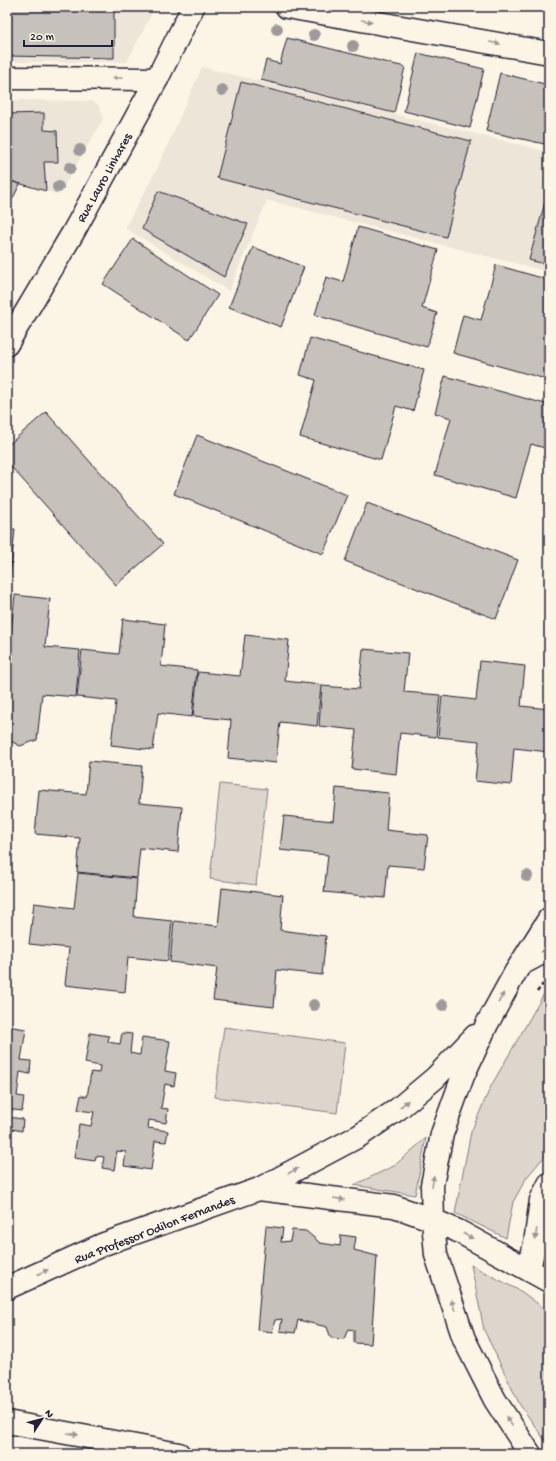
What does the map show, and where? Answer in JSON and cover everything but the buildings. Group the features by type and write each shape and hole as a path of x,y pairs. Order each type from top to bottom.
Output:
{"street":[{"name":"Rua Lauro Linhares","path":"7,344 74,231 157,78 193,7"},
{"path":"288,7 549,53"},
{"path":"7,78 157,78"},
{"path":"530,1454 495,1400 464,1340 436,1255 432,1220 432,1185 442,1134 463,1076 487,1024 515,973 549,919"},
{"name":"Rua Professor Odilon Fernandes","path":"7,1288 104,1244 259,1189 359,1136 398,1109 435,1078 487,1024"},
{"path":"529,1269 535,1243 541,1200 549,1184"},
{"name":"Rua Professor Odilon Fernandes","path":"259,1189 394,1206 458,1231 549,1281"},
{"path":"7,1422 179,1454"}],"lane":[{"path":"515,973 549,955"}],"shaded area":[{"path":"7,7 155,7 127,62 7,62"},
{"path":"202,67 549,152 549,272 267,200 229,291 125,228 157,169"},
{"path":"7,100 91,101 98,105 102,112 103,119 59,195 7,180"},
{"path":"220,784 267,789 256,885 210,879"},
{"path":"549,985 549,1151 527,1177 513,1202 506,1238 455,1213 471,1132 491,1086"},
{"path":"224,1027 345,1043 337,1113 215,1097"},
{"path":"426,1138 415,1195 354,1185 394,1166"},
{"path":"471,1265 522,1292 549,1312 549,1446 520,1405 484,1330"}]}
